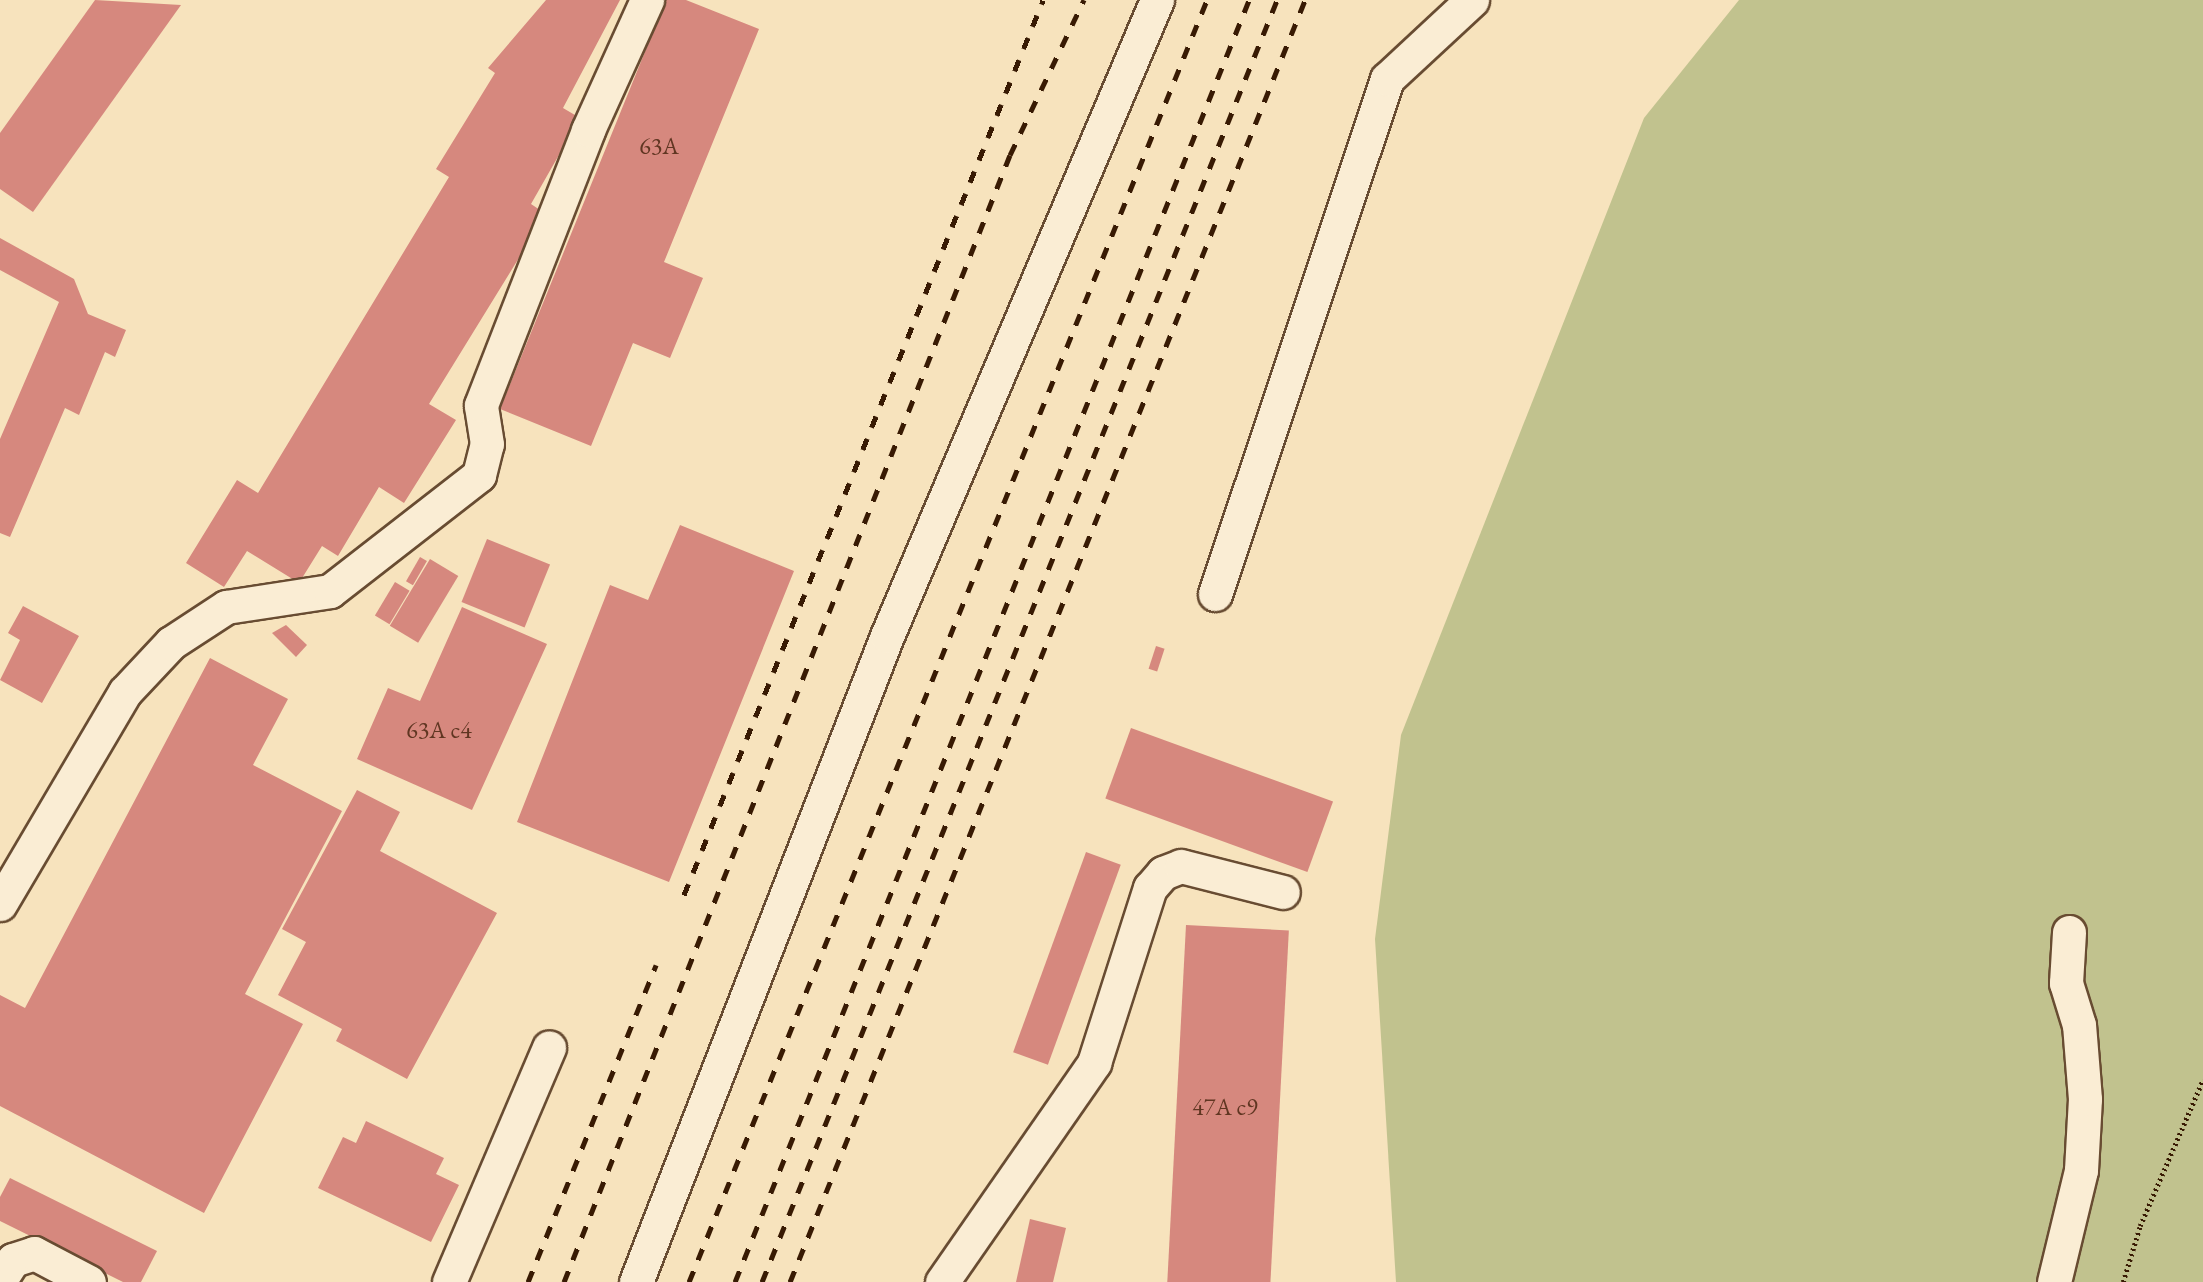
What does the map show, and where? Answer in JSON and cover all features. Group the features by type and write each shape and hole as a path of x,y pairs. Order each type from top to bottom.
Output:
{"street":[{"path":"0,904 125,692 171,643 226,607 271,595 308,598 348,579 483,468 487,444 481,405 588,130 647,0"},
{"path":"635,1282 887,636 1157,0"},
{"path":"1215,594 1387,79 1472,0"},
{"path":"942,1282 1094,1063 1156,880 1181,866 1283,892"},
{"path":"2054,1282 2081,1170 2085,1099 2079,1025 2066,983 2069,932"},
{"path":"449,1282 549,1046"},
{"path":"0,1280 13,1259 34,1253 89,1282"}],"path":[{"path":"2123,1282 2140,1226 2203,1080"}],"green space":[{"path":"1739,0 2203,0 2203,1282 1396,1282 1375,939 1401,735 1644,118"}],"building":[{"path":"95,0 181,5 33,212 0,189 0,133"},
{"path":"546,0 620,0 563,108 580,118 531,204 546,214 429,404 456,420 404,503 379,487 338,556 322,546 299,583 247,551 224,587 186,563 237,480 258,493 449,177 436,169 495,73 488,68"},
{"path":"666,0 686,0 759,29 664,262 703,278 670,358 633,343 591,446 500,409"},
{"path":"0,238 74,279 88,314 126,330 115,357 105,352 79,415 65,408 10,537 0,533 0,439 59,302 0,270"},
{"path":"680,525 794,571 669,882 517,822 610,585 648,600"},
{"path":"487,539 550,564 525,628 462,602"},
{"path":"420,557 427,561 413,585 406,581"},
{"path":"430,559 458,576 418,643 390,626"},
{"path":"395,582 410,591 389,624 375,615"},
{"path":"23,606 79,636 42,703 0,680 20,640 8,633"},
{"path":"462,607 547,644 472,810 357,759 388,688 420,701"},
{"path":"286,625 307,645 296,657 272,633"},
{"path":"1156,646 1165,649 1157,672 1149,669"},
{"path":"210,658 288,699 253,765 342,811 245,994 303,1024 204,1213 0,1106 0,995 25,1008"},
{"path":"1131,728 1333,802 1307,872 1105,798"},
{"path":"357,790 400,812 380,851 497,913 407,1079 336,1041 342,1029 278,995 306,942 282,929"},
{"path":"1086,852 1121,865 1048,1065 1013,1052"},
{"path":"1186,925 1289,930 1270,1282 1167,1282"},
{"path":"366,1121 444,1158 436,1174 459,1185 431,1242 318,1188 343,1137 356,1143"},
{"path":"10,1178 157,1251 141,1282 123,1282 0,1221 0,1197"},
{"path":"1030,1219 1066,1228 1053,1282 1016,1282"}],"railway":[{"path":"684,895 1043,0"},
{"path":"564,1282 1010,155 1084,0"},
{"path":"689,1282 1207,0"},
{"path":"735,1282 1249,0"},
{"path":"762,1282 1277,0"},
{"path":"790,1282 1305,0"},
{"path":"528,1282 656,965"}]}
